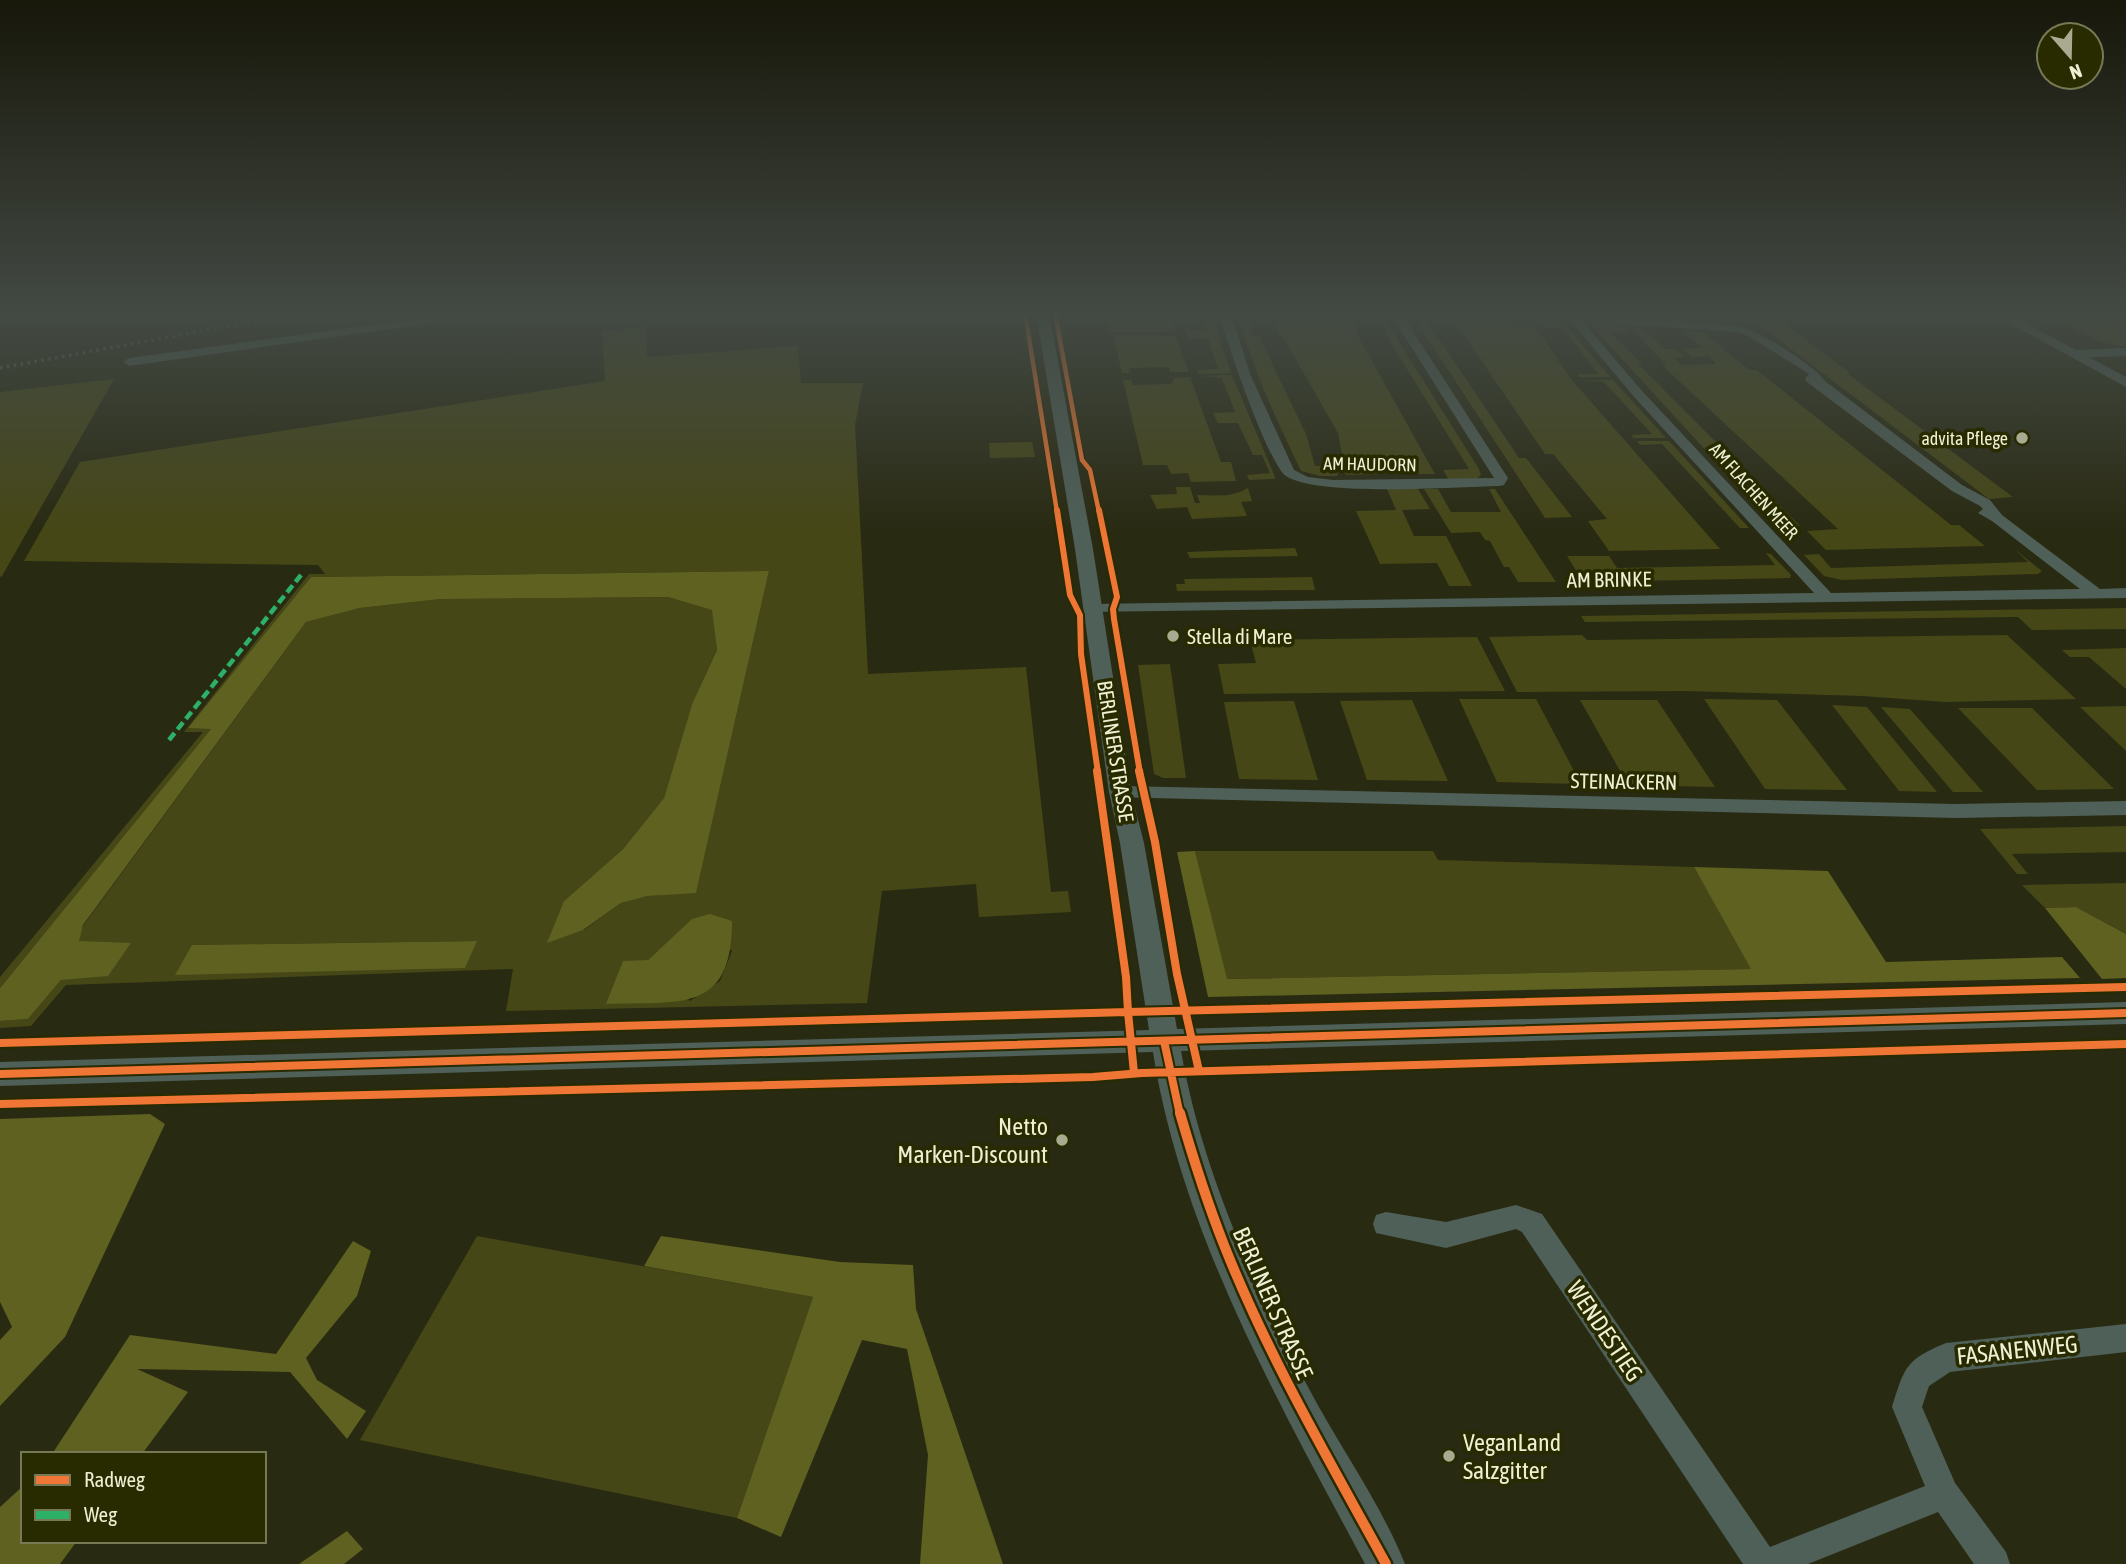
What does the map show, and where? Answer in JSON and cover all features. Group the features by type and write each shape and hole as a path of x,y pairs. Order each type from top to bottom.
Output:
{"street":[{"name":"BERLINER STRASSE","path":"1055,386 1093,610 1120,792 1132,843 1175,1102 1224,1248 1296,1400 1386,1564"},
{"name":"AM HAUDORN","path":"1250,386 1288,472 1296,478 1333,484 1499,482 1501,478 1442,386"},
{"name":"AM FLACHEN MEER","path":"1631,386 1825,596"},
{"path":"1824,386 1957,488 1972,507 1997,518 2094,592"},
{"name":"AM BRINKE","path":"1093,610 2126,593"},
{"name":"STEINACKERN","path":"1120,792 1956,811 2126,808"},
{"path":"0,1074 2126,1013"},
{"name":"WENDESTIEG","path":"1386,1224 1446,1235 1516,1217 1532,1223 1765,1564 1944,1494"},
{"name":"FASANENWEG","path":"1994,1564 1944,1494 1906,1407 1917,1376 1946,1358 2126,1338"}],"shaded area":[{"path":"53,386 110,386 0,577 0,392"},
{"path":"573,386 862,386 855,425 868,674 1026,667 1051,892 1068,891 1071,912 979,917 976,884 882,891 867,1003 506,1011 513,969 66,985 31,1026 0,1028 0,1021 28,1019 61,980 83,926 306,622 360,608 441,599 668,597 713,610 717,650 692,704 664,798 623,849 564,901 584,930 621,903 648,896 696,892 769,571 311,577 189,727 212,728 0,988 0,977 203,732 184,732 309,574 325,574 318,565 24,561 80,462","holes":["693,919 732,951 720,981 690,1001 648,960","476,941 465,967 176,974 193,945"]},
{"path":"1124,386 1193,386 1221,462 1231,462 1236,481 1191,482 1188,473 1171,474 1167,465 1143,465"},
{"path":"1225,386 1237,386 1274,479 1249,480 1247,475 1270,473 1262,455 1253,455 1238,423 1218,423 1213,413 1235,412"},
{"path":"1263,386 1283,386 1306,434 1315,466 1339,466 1337,476 1320,476 1301,471"},
{"path":"1311,386 1386,386 1435,474 1419,474 1413,463 1374,463 1378,474 1346,475 1338,433"},
{"path":"1418,386 1427,386 1481,475 1476,479 1449,480 1443,470 1469,469"},
{"path":"1459,386 1471,386 1519,458 1526,458 1572,517 1545,518"},
{"path":"1499,386 1577,386 1720,549 1609,551 1588,521 1607,519 1553,454 1545,454"},
{"path":"1608,386 1618,386 1666,438 1634,438 1631,435 1652,434"},
{"path":"1647,386 1660,386 1800,526 1776,527"},
{"path":"1684,386 1777,386 1951,525 1959,525 1985,546 1826,550 1807,531 1838,529"},
{"path":"1840,386 1864,386 2013,497 1989,499"},
{"path":"1637,441 1669,441 1749,528 1740,528 1662,444 1640,445"},
{"path":"1032,442 1035,457 990,458 989,443"},
{"path":"1176,487 1190,487 1195,503 1200,503 1197,495 1230,495 1248,488 1252,501 1241,502 1247,516 1192,519 1187,507 1157,509 1150,495 1177,494"},
{"path":"1387,489 1418,489 1430,509 1402,510 1414,536 1446,536 1472,586 1449,586 1437,563 1380,564 1356,511 1396,510"},
{"path":"1424,489 1438,489 1451,512 1501,512 1489,489 1495,489 1556,582 1518,582 1509,567 1504,567 1490,541 1485,540 1480,532 1451,533"},
{"path":"1295,548 1298,556 1190,558 1187,552"},
{"path":"2014,549 2042,571 2038,574 1842,580 1824,576 1804,555 1819,554 1831,568 2028,562"},
{"path":"1766,553 1771,554 1791,575 1790,578 1583,582 1567,556 1609,556 1617,568 1775,565"},
{"path":"769,571 696,893 648,896 621,903 583,930 547,943 564,901 623,849 664,798 692,704 717,650 712,610 668,597 441,599 360,608 306,622 83,925 79,941 131,943 108,976 61,980 28,1019 0,1021 0,988 211,729 188,728 311,577"},
{"path":"1312,577 1315,590 1177,591 1176,584 1185,584 1184,579"},
{"path":"2126,608 2126,629 2032,630 2018,617 1585,622 1581,616"},
{"path":"1582,635 1587,640 2007,635 2076,699 1945,702 1862,696 1686,691 1517,692 1489,637"},
{"path":"1477,637 1505,691 1224,694 1218,664 1256,663 1250,640"},
{"path":"2126,648 2126,689 2089,657 2070,657 2062,650"},
{"path":"1170,664 1186,778 1163,778 1154,774 1138,665"},
{"path":"1459,699 1536,699 1581,784 1497,782"},
{"path":"1704,699 1777,700 1847,790 1765,789"},
{"path":"1412,700 1448,781 1367,780 1340,701"},
{"path":"1580,700 1657,700 1715,787 1628,785"},
{"path":"1294,701 1318,780 1239,779 1224,702"},
{"path":"1832,705 1867,707 1937,792 1899,791"},
{"path":"2126,706 2126,751 2080,707"},
{"path":"1881,707 1910,709 1983,792 1953,792"},
{"path":"1958,708 2032,708 2114,789 2037,790"},
{"path":"2126,826 2126,852 2012,854 2028,874 2017,874 1980,829"},
{"path":"1195,851 1433,851 1438,860 1694,867 1752,969 1226,979"},
{"path":"1195,851 1227,979 1751,969 1694,867 1828,871 1886,962 2062,957 2080,978 1208,997 1177,852"},
{"path":"2126,883 2126,934 2076,907 2045,908 2022,885"},
{"path":"2076,907 2126,934 2126,978 2102,979 2045,908"},
{"path":"710,914 732,921 730,951 723,973 711,988 696,997 678,1001 606,1004 623,961 648,960 692,919"},
{"path":"477,941 465,968 175,975 192,945"},
{"path":"150,1114 165,1124 65,1337 0,1406 0,1340 12,1327 0,1302 0,1119"},
{"path":"477,1236 813,1297 737,1518 360,1440"},
{"path":"661,1236 840,1262 913,1265 916,1309 1003,1564 920,1564 928,1455 907,1349 862,1340 781,1537 737,1518 813,1297 644,1266"},
{"path":"353,1241 371,1251 357,1296 306,1358 317,1380 366,1411 347,1439 290,1372 137,1369 188,1392 143,1452 53,1452 130,1335 276,1354"},
{"path":"21,1488 21,1543 76,1543 60,1564 0,1564 0,1507"},
{"path":"347,1531 363,1549 344,1564 299,1564"}],"marked path":[{"path":"169,740 301,575"}],"cycle path":[{"path":"0,1043 1128,1012 1126,977 1081,654 1080,615 1070,595 1037,386"},
{"path":"1068,386 1082,460 1090,470 1117,597 1113,609 1114,619 1143,792 1155,842 1177,974 1199,1071"},
{"path":"1134,1073 1128,1012 2126,987"},
{"path":"0,1074 2126,1013"},
{"path":"1164,1041 1179,1111 1199,1179 1224,1246 1284,1376 1386,1564"},
{"path":"0,1104 1093,1077 1142,1073 2126,1044"}],"place":[{"name":"advita Pflege","path":"2022,438"},
{"name":"Stella di Mare","path":"1173,636"},
{"name":"Netto Marken-Discount","path":"1062,1140"},
{"name":"VeganLand Salzgitter","path":"1449,1456"}]}
